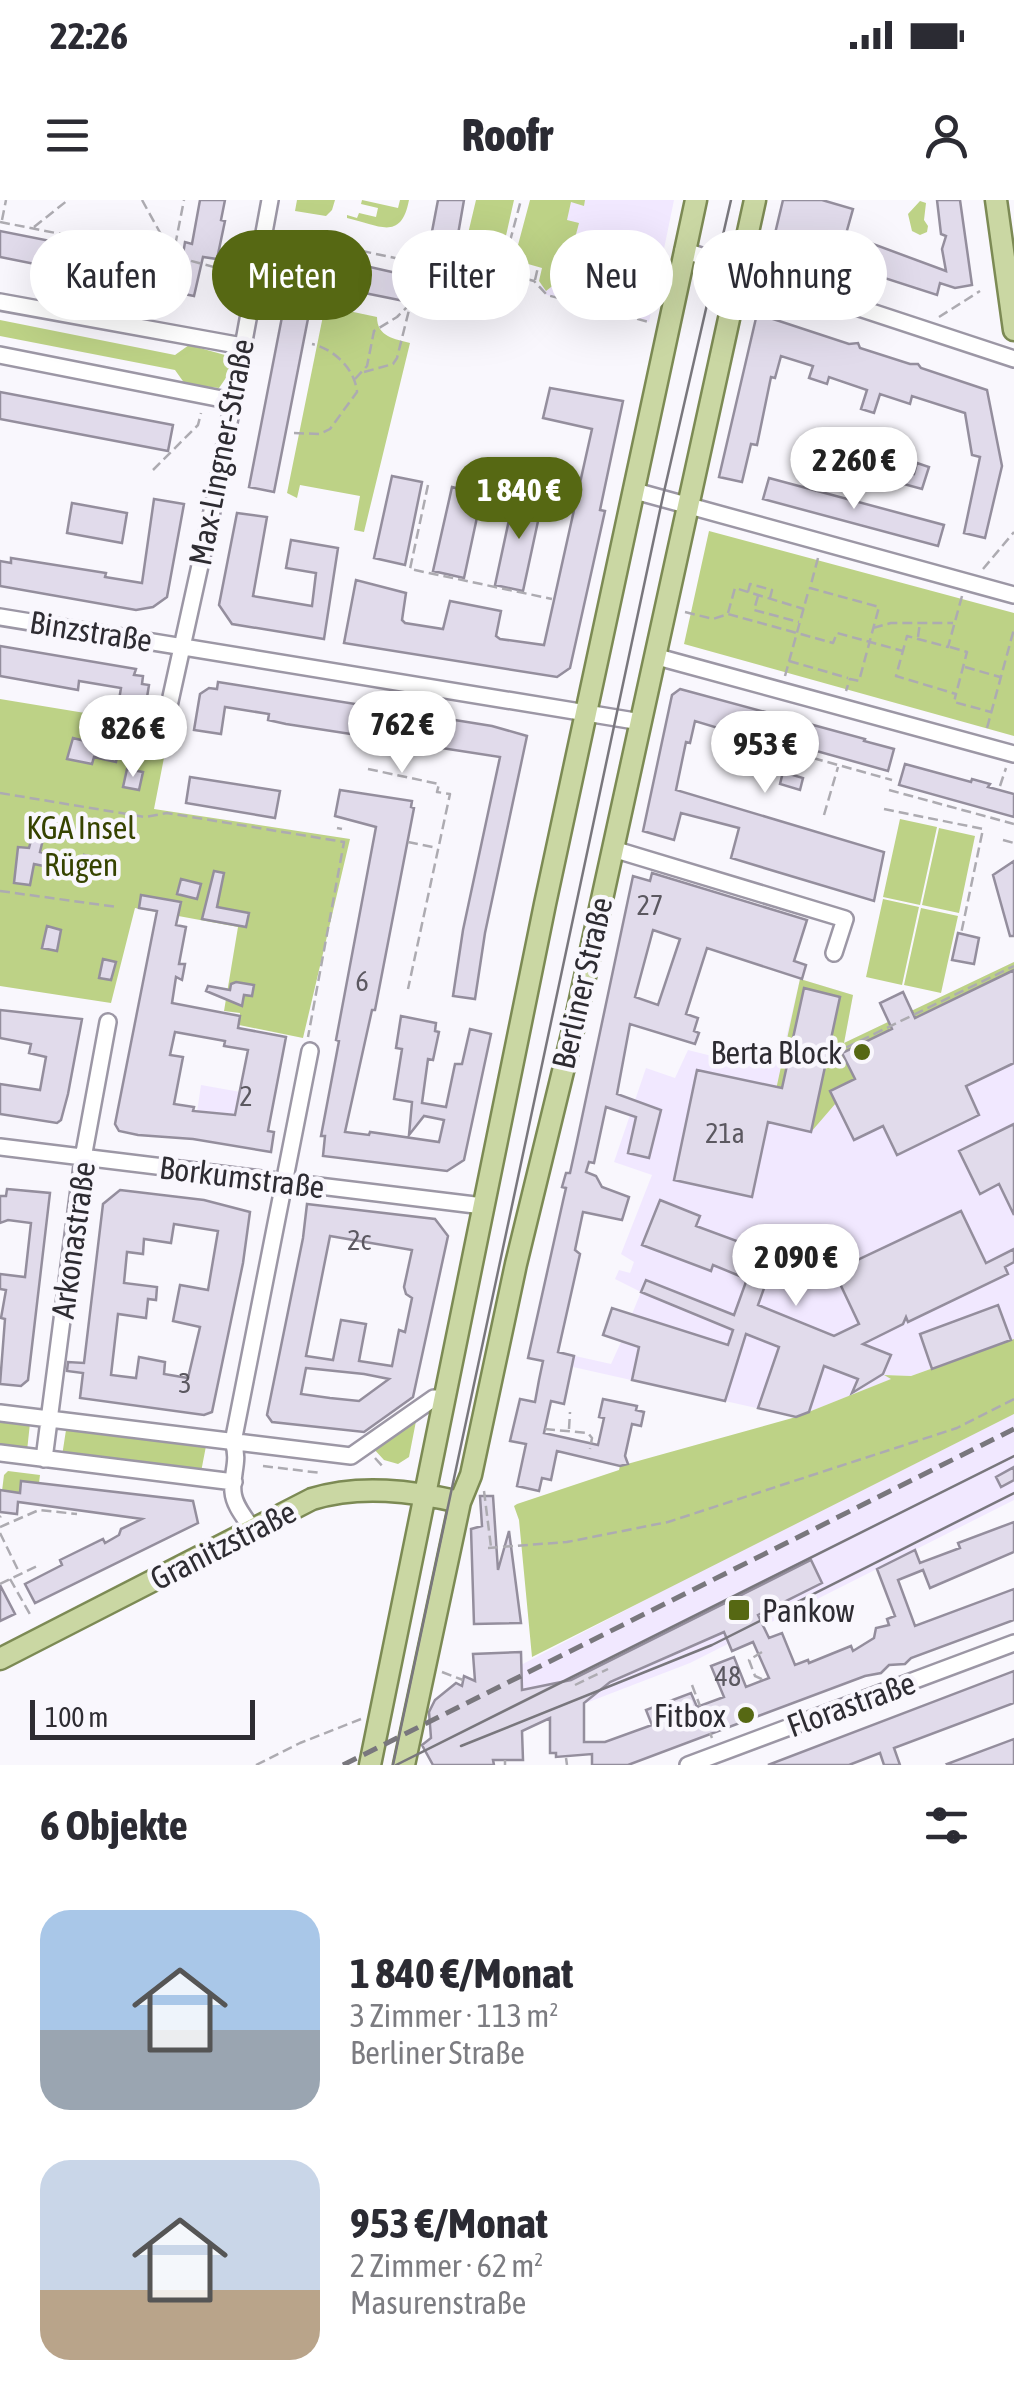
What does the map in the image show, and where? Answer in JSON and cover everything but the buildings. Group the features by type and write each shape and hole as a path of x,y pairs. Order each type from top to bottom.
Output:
{"main road":[{"name":"Berliner Straße","path":"370,1765 483,1206 696,200"},
{"name":"Berliner Straße","path":"748,230 755,200"},
{"path":"996,200 1014,330"},
{"name":"Berliner Straße","path":"404,1765 460,1502 471,1475 690,506 728,320"},
{"name":"Granitzstraße","path":"0,1659 295,1506 328,1494 370,1491 460,1502"}],"street":[{"name":"Max-Lingner-Straße","path":"265,230 270,200"},
{"path":"683,250 693,253"},
{"path":"0,302 242,346"},
{"path":"887,317 1014,359"},
{"name":"Max-Lingner-Straße","path":"182,645 247,320"},
{"path":"0,356 232,401"},
{"path":"635,492 1014,596"},
{"name":"Binzstraße","path":"0,617 640,722"},
{"name":"Binzstraße","path":"167,715 182,645"},
{"path":"654,656 1010,761"},
{"path":"612,848 845,920 834,953"},
{"name":"Arkonastraße","path":"44,1458 83,1158 108,1022"},
{"path":"253,1530 234,1498 238,1460 233,1442 309,1045"},
{"name":"Borkumstraße","path":"0,1147 483,1206"},
{"path":"0,1413 350,1456 434,1398 446,1400"},
{"path":"0,1453 234,1482"},
{"name":"Florastraße","path":"690,1765 1014,1643"}],"path":[{"path":"6,200 1,222 43,230"},
{"path":"33,228 68,200"},
{"path":"142,200 159,230"},
{"path":"178,230 184,200"},
{"path":"513,230 521,200"},
{"path":"534,282 538,267"},
{"path":"530,281 547,295 648,322"},
{"path":"939,316 980,291"},
{"path":"354,379 368,366 374,331 392,317"},
{"path":"362,373 393,364 398,358 406,320"},
{"path":"294,433 320,434 330,430 358,392 354,379 332,351 312,344"},
{"path":"153,470 198,425 201,413"},
{"path":"428,485 410,569 552,600"},
{"path":"982,570 1014,532"},
{"path":"785,676 818,557"},
{"path":"748,592 750,584 772,590 770,600"},
{"path":"728,614 735,588 804,609"},
{"path":"790,661 858,681 879,607 810,588"},
{"path":"948,647 963,595"},
{"path":"758,596 754,610 800,622"},
{"path":"685,612 712,619 728,614 833,642 837,633 903,651"},
{"path":"873,628 920,622 955,623"},
{"path":"917,638 920,622"},
{"path":"986,731 1014,628"},
{"path":"956,694 896,676 907,636 967,652 954,702 991,712"},
{"path":"963,666 1001,677"},
{"path":"846,692 850,679"},
{"path":"813,758 892,780"},
{"path":"1000,786 1010,761"},
{"path":"824,815 839,765"},
{"path":"368,769 439,784 437,792 450,794 408,989"},
{"path":"889,790 1014,824"},
{"path":"0,793 144,817 167,813 344,842 309,1045"},
{"path":"884,809 983,829 961,934"},
{"path":"1003,840 1014,843"},
{"path":"408,842 438,848"},
{"path":"0,891 117,907"},
{"path":"834,1054 1014,966"},
{"path":"486,1494 490,1548 621,1534 957,1428 1014,1399"},
{"path":"569,1431 570,1412"},
{"path":"545,1429 591,1436 590,1449"},
{"path":"264,1466 321,1473"},
{"path":"20,1574 0,1530 39,1510 78,1514"},
{"path":"0,1584 36,1566"},
{"path":"10,1579 31,1616"},
{"path":"762,1652 749,1660 755,1676 764,1680"},
{"path":"575,1684 608,1669"},
{"path":"440,1672 463,1680"},
{"path":"692,1685 700,1706"},
{"path":"256,1765 362,1719"},
{"path":"566,1758 566,1765"}],"shaded area":[{"path":"560,200 674,200 668,230 552,230"},
{"path":"550,238 550,296 541,289"},
{"path":"1014,962 1014,1339 911,1376 887,1375 892,1379 796,1417 573,1367 575,1356 611,1364 621,1342 603,1335 612,1308 632,1314 641,1292 615,1279 619,1270 630,1273 634,1262 621,1254 652,1175 614,1162 646,1068 675,1078 688,1050 736,1062 744,1048 781,1059 800,979 853,995 844,1043"},
{"path":"201,1085 274,1098 269,1131 271,1152 193,1139"},
{"path":"1014,1414 1014,1500 690,1663 560,1713 443,1765 435,1710 727,1557"}],"green space":[{"path":"297,200 335,200 326,216 295,211"},
{"path":"362,200 398,208 400,200 409,200 400,222 387,227 347,218 357,218 359,213 376,217 378,208 361,204"},
{"path":"476,200 514,200 507,230 469,230"},
{"path":"530,200 585,200 584,206 571,202 567,220 579,223 577,230 550,230 550,288 546,291 539,281 542,268 530,265 530,230 522,230"},
{"path":"920,201 926,203 924,220 928,226 927,232 920,235 912,231 908,214"},
{"path":"377,317 383,333 410,343 364,532 354,530 360,496 300,485 297,498 287,493 322,320"},
{"path":"0,320 175,355 189,345 225,355 230,372 219,388 185,384 175,370 0,336"},
{"path":"709,531 1014,613 1014,736 684,644"},
{"name":"KGA Insel Rügen","path":"0,699 170,727 154,809 350,839 303,1038 239,1025 240,1013 224,1011 238,927 135,908 111,1003 0,986"},
{"path":"900,819 937,827 920,905 883,897"},
{"path":"939,828 975,836 959,913 922,905"},
{"path":"883,899 919,907 902,985 866,977"},
{"path":"921,908 958,916 941,993 904,985"},
{"name":"Berta Block","path":"1014,962 1014,1017 836,1103 811,1132 769,1122 800,979 853,995 844,1043"},
{"path":"1014,1339 1014,1414 532,1657 519,1520 514,1506 517,1504 619,1470 620,1466 796,1417 891,1379 884,1375 911,1376"},
{"path":"417,1416 409,1457 398,1464 384,1460 373,1448"},
{"path":"0,1419 30,1423 27,1451 0,1447"},
{"path":"66,1430 206,1446 201,1472 62,1456"},
{"path":"8,1471 40,1475 39,1483 21,1481 20,1493 2,1491"}],"tram line":[{"path":"393,1765 663,496 731,200"},
{"path":"396,1765 1014,1456"},
{"path":"461,1746 712,1645 1014,1493"}],"railway":[{"path":"343,1765 1014,1429"}],"place":[{"name":"Berta Block","path":"862,1052"},
{"name":"Pankow","path":"739,1610"},
{"name":"Fitbox","path":"746,1715"}]}
